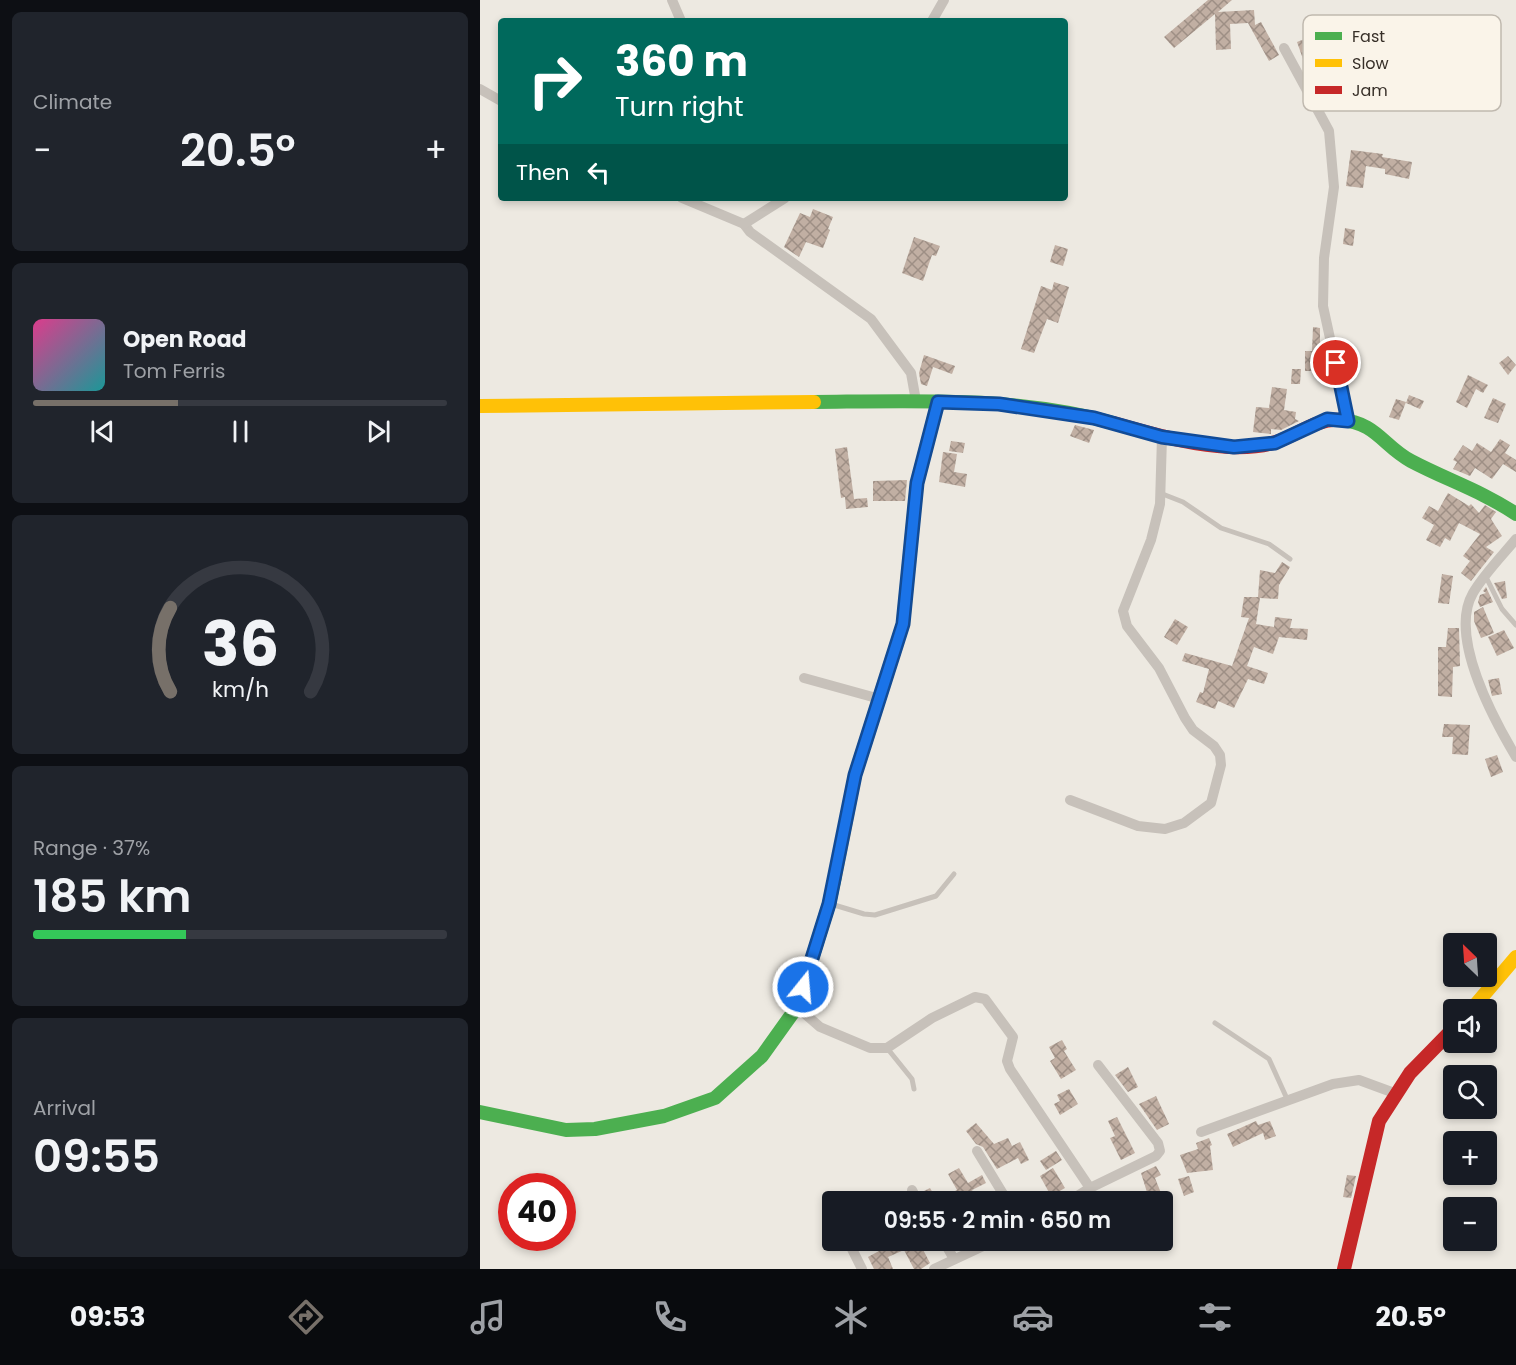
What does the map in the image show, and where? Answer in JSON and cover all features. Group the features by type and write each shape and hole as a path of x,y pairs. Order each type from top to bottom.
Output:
{"street":[{"path":"672,0 680,18"},
{"path":"934,18 944,0"},
{"path":"1284,48 1303,83"},
{"path":"480,89 498,99"},
{"path":"1318,111 1329,131 1334,187 1324,258 1323,306 1348,421"},
{"path":"689,201 744,224 750,232 872,319 911,373 916,401"},
{"path":"744,224 772,201"},
{"path":"480,406 916,401 999,404 1094,418 1162,437 1234,447 1275,443 1327,419 1357,421 1379,434 1409,460 1488,495 1516,514"},
{"path":"480,1112 566,1130 595,1129 664,1116 715,1098 762,1056 797,1007 829,904 855,775 903,624 917,483 938,402"},
{"path":"1070,801 1138,826 1165,829 1184,823 1211,803 1221,765 1220,754 1214,746 1193,730 1159,668 1127,626 1123,611 1150,540 1160,493 1162,437"},
{"path":"1516,539 1472,594 1466,621 1468,648 1476,678 1516,757"},
{"path":"804,678 880,699"},
{"path":"1480,999 1516,957"},
{"path":"797,1007 820,1027 870,1048 887,1048 932,1018 975,997 985,999 1013,1037 1007,1061 1010,1069 1090,1188"},
{"path":"1344,1269 1379,1121 1410,1073 1443,1039"},
{"path":"1085,1191 1156,1156 1160,1151 1158,1143 1098,1065"},
{"path":"1201,1132 1333,1084 1359,1080 1396,1095"},
{"path":"977,1151 1001,1191"},
{"path":"853,1251 862,1269"},
{"path":"949,1251 954,1259"},
{"path":"934,1269 972,1251"}],"lane":[{"path":"1160,493 1184,502 1221,528 1269,544 1290,559"},
{"path":"1485,577 1502,609 1516,625"},
{"path":"829,904 875,915 936,896 954,874"},
{"path":"1215,1023 1269,1059 1288,1101"},
{"path":"887,1048 912,1079 914,1089"}],"building":[{"path":"1208,0 1232,0 1218,12 1254,10 1255,25 1261,22 1279,55 1269,61 1248,23 1230,24 1231,49 1216,50 1215,14 1174,48 1164,37"},
{"path":"1303,40 1303,59 1297,42"},
{"path":"1351,150 1383,154 1382,157 1412,162 1409,179 1385,174 1385,169 1366,166 1363,188 1346,186"},
{"path":"813,209 833,217 828,229 830,230 823,248 806,242 799,257 784,247 800,213 810,217"},
{"path":"1345,228 1355,230 1353,246 1343,244"},
{"path":"914,237 940,246 936,256 932,255 923,281 902,273"},
{"path":"1055,245 1068,249 1063,266 1050,262"},
{"path":"1054,282 1069,287 1058,323 1047,319 1034,353 1021,349 1041,286 1052,290"},
{"path":"1313,327 1320,328 1320,342 1323,342 1325,351 1320,350 1320,371 1305,371 1305,351 1312,351"},
{"path":"924,355 955,366 952,374 933,367 927,386 921,384 919,373"},
{"path":"1508,356 1516,365 1508,375 1499,363"},
{"path":"1292,369 1301,369 1300,384 1291,384"},
{"path":"1468,375 1488,385 1483,393 1476,389 1467,408 1456,402"},
{"path":"1272,387 1287,389 1284,410 1296,412 1295,419 1299,421 1281,430 1271,429 1271,434 1253,432 1256,407 1269,408"},
{"path":"1409,395 1424,401 1420,409 1406,403"},
{"path":"1493,398 1506,404 1498,423 1484,418"},
{"path":"1396,399 1406,402 1399,420 1389,417"},
{"path":"1075,425 1094,430 1089,443 1070,436"},
{"path":"1500,439 1510,445 1505,453 1516,460 1516,472 1503,464 1492,479 1475,468 1470,476 1453,469 1457,462 1453,460 1463,445 1472,451 1477,443 1491,452"},
{"path":"951,441 965,443 963,453 949,451"},
{"path":"847,447 854,499 867,498 868,507 846,509 845,497 841,498 835,449"},
{"path":"943,452 957,454 954,472 967,474 965,487 939,482"},
{"path":"907,480 905,501 873,501 873,481"},
{"path":"1448,493 1469,506 1471,504 1479,513 1485,505 1496,512 1491,519 1502,536 1486,547 1494,552 1471,581 1461,573 1470,561 1463,556 1480,534 1459,523 1450,541 1445,538 1440,547 1426,540 1434,525 1422,518 1429,506 1438,511"},
{"path":"1282,562 1290,567 1279,585 1278,599 1260,598 1256,624 1274,627 1275,617 1292,619 1290,628 1308,629 1307,640 1279,637 1273,654 1254,647 1247,666 1268,673 1264,684 1248,679 1234,708 1218,701 1215,709 1196,702 1200,692 1203,693 1209,669 1182,661 1185,653 1232,666 1249,618 1241,617 1244,597 1258,597 1260,570 1275,573"},
{"path":"1442,574 1453,576 1449,604 1438,603"},
{"path":"1505,581 1507,598 1502,599 1494,583"},
{"path":"1486,587 1493,602 1480,607 1478,602 1480,595 1486,593 1483,591"},
{"path":"1483,607 1494,633 1481,638 1474,621 1474,612"},
{"path":"1175,619 1188,627 1177,645 1164,637"},
{"path":"1448,628 1459,628 1460,666 1453,667 1452,697 1438,696 1438,647 1446,647"},
{"path":"1504,630 1514,648 1497,656 1488,637"},
{"path":"1499,678 1502,694 1492,696 1488,680"},
{"path":"1444,724 1470,725 1468,755 1452,754 1453,737 1442,737"},
{"path":"1497,755 1503,772 1491,777 1485,759"},
{"path":"1062,1040 1067,1049 1064,1051 1076,1070 1061,1079 1050,1061 1055,1058 1049,1047"},
{"path":"1128,1067 1138,1087 1128,1092 1115,1075"},
{"path":"1069,1089 1078,1104 1060,1115 1054,1104 1060,1101 1057,1095"},
{"path":"1156,1096 1169,1124 1157,1130 1139,1104"},
{"path":"1117,1117 1135,1153 1121,1160 1110,1138 1115,1136 1108,1121"},
{"path":"1256,1121 1258,1125 1270,1121 1276,1136 1265,1140 1263,1133 1233,1147 1227,1134"},
{"path":"976,1123 994,1144 1008,1138 1012,1146 1020,1142 1029,1160 1021,1164 1018,1158 997,1169 983,1147 976,1144 966,1131"},
{"path":"1209,1138 1212,1145 1210,1146 1213,1170 1187,1173 1180,1155 1198,1149 1196,1143"},
{"path":"1056,1151 1062,1160 1046,1170 1040,1161"},
{"path":"1156,1166 1161,1175 1155,1178 1160,1191 1147,1191 1141,1173"},
{"path":"959,1168 968,1183 982,1175 986,1183 973,1191 955,1191 957,1190 948,1174"},
{"path":"1053,1168 1065,1188 1060,1191 1048,1191 1040,1176"},
{"path":"1347,1175 1356,1176 1351,1198 1343,1197"},
{"path":"1189,1176 1194,1192 1184,1196 1178,1179"},
{"path":"879,1251 902,1251 888,1257 893,1269 874,1269 868,1257"},
{"path":"905,1251 924,1251 930,1263 921,1269 914,1269"}],"traffic: fast":[{"path":"814,402 927,401 1002,404 1077,414 1113,423"},
{"path":"1340,420 1362,425 1411,461 1477,492 1516,514"},
{"path":"480,1112 566,1130 595,1129 664,1116 715,1098 762,1056 797,1007 829,904 835,876"}],"traffic: slow":[{"path":"480,406 814,402"},
{"path":"835,876 855,775 903,624 917,483 938,402"},
{"path":"1480,999 1516,957"}],"traffic: jam":[{"path":"1113,423 1172,439 1237,447 1276,442 1315,424 1340,420"},
{"path":"1344,1269 1379,1121 1410,1073 1443,1039"}],"route":[{"path":"803,987 829,904 855,775 903,624 911,524 917,483 938,402 999,404 1094,418 1162,437 1234,447 1275,443 1327,419 1348,421 1336,363"}]}
